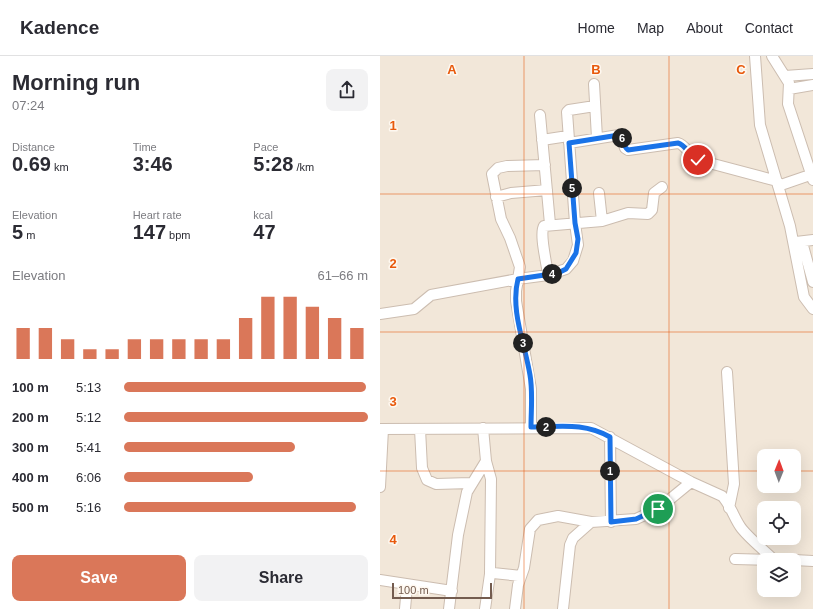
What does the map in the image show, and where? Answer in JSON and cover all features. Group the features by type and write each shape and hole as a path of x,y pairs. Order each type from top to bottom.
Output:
{"street":[{"path":"755,56 760,125 777,184 813,282"},
{"path":"542,140 569,140 620,136 625,148 631,150 680,143 689,155 698,160 777,184 812,176 788,104 789,83 772,56"},
{"path":"784,76 813,74"},
{"path":"594,84 597,138"},
{"path":"789,89 813,87"},
{"path":"380,314 414,309 431,295 548,275 566,269 573,261 578,245 575,223 568,111 595,106"},
{"path":"540,115 550,224"},
{"path":"531,427 531,389 516,301 518,279 521,271 510,238 502,222 492,178 498,168 507,166 545,165"},
{"path":"548,275 542,230 544,226 550,224 602,221 628,213 650,213 653,207 654,194 662,187"},
{"path":"496,198 511,193 547,190"},
{"path":"599,193 602,221"},
{"path":"798,242 813,240"},
{"path":"798,242 804,298 813,309"},
{"path":"727,372 734,484 729,508"},
{"path":"380,487 381,429 583,427 595,429 691,482 722,496 726,500 742,530 767,553"},
{"path":"483,428 486,461 491,479 490,574 485,609"},
{"path":"420,429 422,468 426,480 436,484 470,483"},
{"path":"610,437 611,522"},
{"path":"449,609 458,535 467,492 470,483 486,461"},
{"path":"515,609 521,576 524,568 530,529 538,520 558,516 569,516 591,522 611,522 636,519 647,515 691,482"},
{"path":"562,609 570,545 573,538 591,522"},
{"path":"735,559 757,560"},
{"path":"801,560 813,561"},
{"path":"490,574 521,576"},
{"path":"380,580 407,586 452,591"},
{"path":"405,609 407,586"}],"shaded area":[{"path":"380,56 813,56 813,609 380,609"}],"route":[{"path":"658,509 636,519 611,522 610,437 591,428 531,427 530,375 516,301 516,286 518,279 558,273 566,269 573,261 576,253 578,239 575,223 569,143 619,135 622,138 625,148 631,150 676,142 683,145 689,155 698,160"}]}
